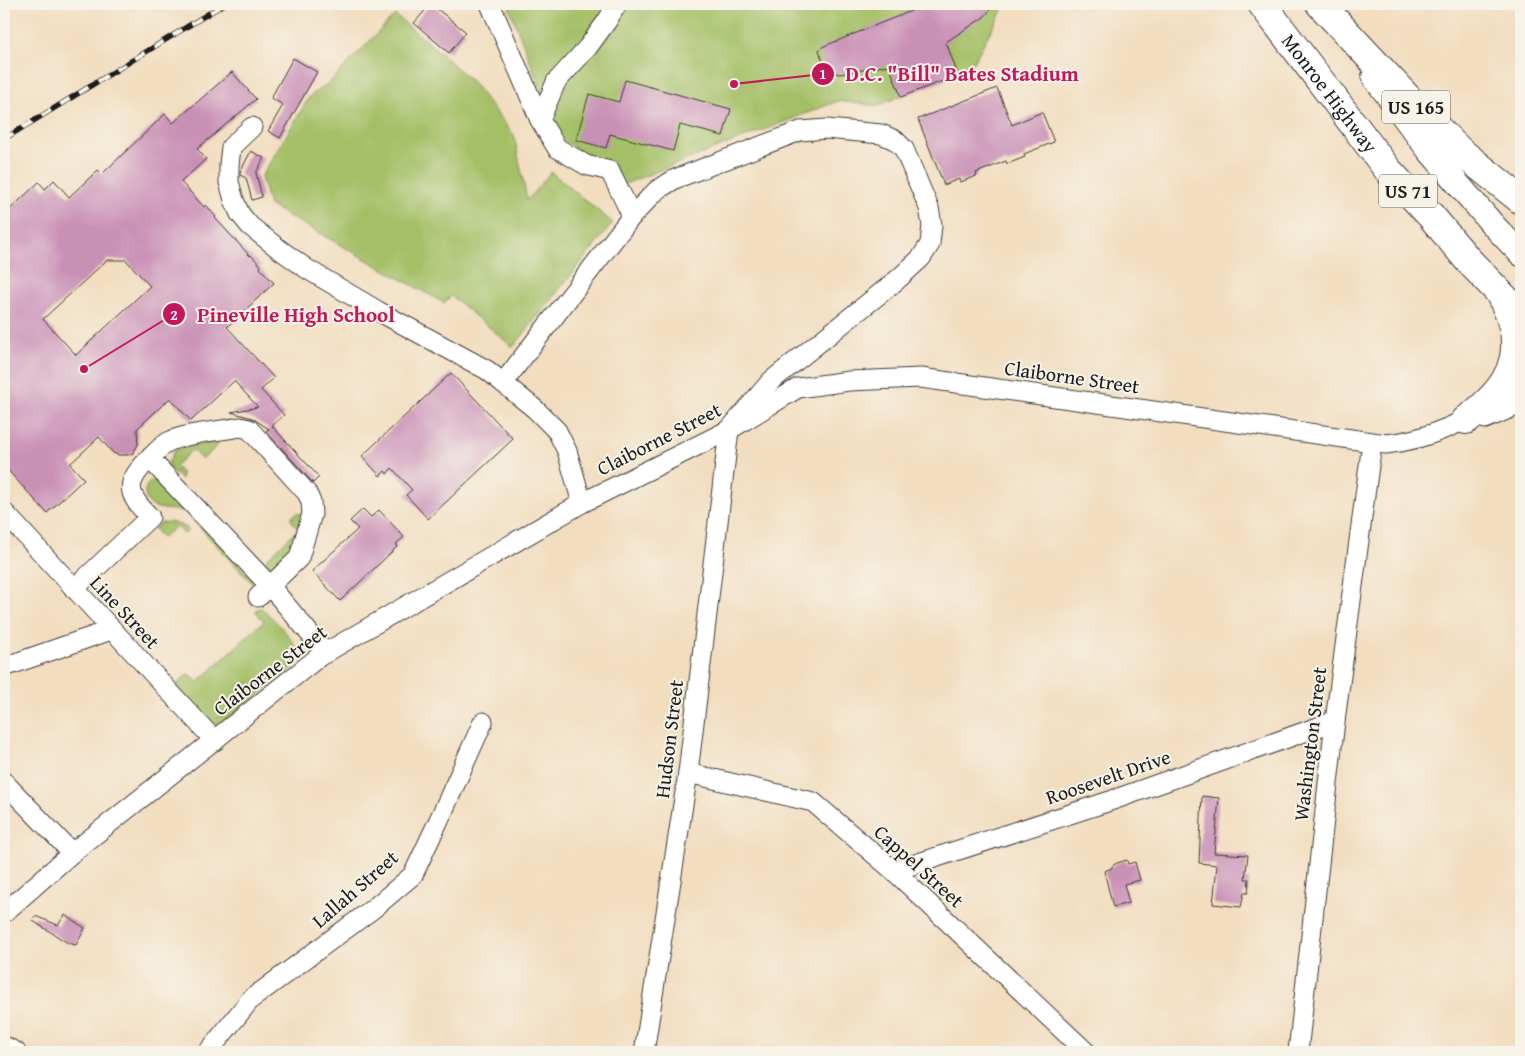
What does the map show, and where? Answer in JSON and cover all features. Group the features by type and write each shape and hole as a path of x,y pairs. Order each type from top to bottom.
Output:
{"highway":[{"name":"Monroe Highway","path":"1262,4 1388,170 1521,315"},
{"name":"US 165","path":"1319,4 1460,151 1521,200"},
{"path":"1459,423 1489,402 1498,392 1512,369 1516,344 1510,316 1505,303 1495,288"}],"main road":[{"name":"US 71","path":"1319,4 1428,149 1494,226 1521,254"}],"street":[{"path":"490,4 540,120 557,148 586,165 610,170 632,216"},
{"path":"540,120 556,82 588,46 607,22 618,4"},
{"path":"252,127 232,147 229,165 229,182 234,200 240,214 250,226 307,269 378,311 487,370 535,409 556,431 567,451 582,503"},
{"path":"503,383 632,216 657,190 675,180 800,131 827,129 882,134 895,140 904,149 928,208 932,225 930,244 921,258 897,280 771,381 730,430"},
{"name":"Claiborne Street","path":"4,913 72,853 326,653 582,503 730,430 798,388 849,381 921,378 1386,444 1403,442 1438,433 1521,388"},
{"name":"Claiborne Street","path":"1459,423 1474,423 1521,404"},
{"path":"74,590 150,517 135,502 132,493 132,482 137,471 156,465 169,442 185,436 240,427 249,429 307,493 311,502 312,514 299,558 286,588 286,601 289,608 326,653"},
{"name":"Hudson Street","path":"644,1052 688,773 730,430"},
{"name":"Washington Street","path":"1298,1052 1335,722 1372,442"},
{"path":"156,465 264,592 289,608"},
{"name":"Line Street","path":"4,512 215,741"},
{"path":"264,592 299,558"},
{"path":"4,667 111,630"},
{"name":"Lallah Street","path":"208,1052 251,999 374,908 413,875 483,722"},
{"name":"Roosevelt Drive","path":"894,871 1113,800 1335,722"},
{"name":"Cappel Street","path":"688,773 813,802 894,871 1086,1052"},
{"path":"4,782 72,853"},
{"path":"4,1046 16,1052"}],"green space":[{"path":"508,4 1006,4 971,66 877,106 838,101 622,185 612,162 591,158 559,137"},
{"path":"395,15 472,82 514,135 527,200 551,172 613,223 513,347 451,296 444,303 269,205 261,177 310,96 330,82"},
{"path":"217,441 218,445 202,460 192,450 175,466 182,474 181,479 171,471 168,464 176,450"},
{"path":"154,480 161,480 258,585 254,585 185,512 154,507 150,504 146,499 145,490 148,484"},
{"path":"297,513 303,515 294,549 268,576 252,555 256,554 264,562 298,529 291,520"},
{"path":"170,522 187,528 187,532 184,534 177,526 162,538 154,528 161,523"},
{"path":"261,608 277,622 296,647 297,652 294,664 292,668 223,723 214,725 208,723 176,685 189,674 198,682 264,621 256,612 257,609"}],"building":[{"path":"431,4 466,32 449,53 414,23"},
{"path":"928,4 995,4 984,17 946,42 958,75 901,97 889,65 840,74 831,72 824,65 819,50 822,47"},
{"path":"293,58 317,72 280,138 268,131 283,105 271,98"},
{"path":"232,72 256,99 197,149 206,159 181,182 204,207 206,205 215,218 261,266 260,268 274,283 227,327 274,378 261,390 284,415 272,426 319,477 313,483 266,431 269,429 252,418 231,412 258,407 234,381 191,421 170,398 137,429 138,445 133,453 118,455 113,453 99,437 70,464 84,479 47,513 4,466 4,215 39,182 45,189 54,180 69,197 98,170 102,174 165,114 173,123","holes":["107,260 126,260 150,286 76,355 43,319"]},
{"path":"625,80 731,109 723,136 680,125 673,151 610,134 606,148 576,140 589,94 619,102"},
{"path":"997,88 1012,125 1042,112 1054,142 1024,154 1025,157 1007,164 1006,161 976,173 977,176 960,182 959,179 944,185 918,119"},
{"path":"251,151 264,158 256,173 262,197 252,200 246,178 240,175"},
{"path":"451,373 513,439 428,519 406,495 412,490 392,468 387,474 385,471 380,476 362,456"},
{"path":"363,509 371,517 379,510 404,537 396,544 398,546 340,601 312,571 358,529 350,521"},
{"path":"1202,796 1219,798 1214,853 1248,855 1245,879 1249,879 1248,893 1244,893 1241,907 1213,904 1217,865 1199,863"},
{"path":"1127,860 1128,864 1135,862 1140,880 1124,884 1129,903 1113,907 1104,871 1112,868 1117,863"},
{"path":"65,915 85,928 76,945 68,943 33,921 35,916 58,925"}],"railway":[{"path":"4,139 224,4"}],"place":[{"name":"D.C. \"Bill\" Bates Stadium","path":"734,84"},
{"name":"Pineville High School","path":"84,369"}]}
